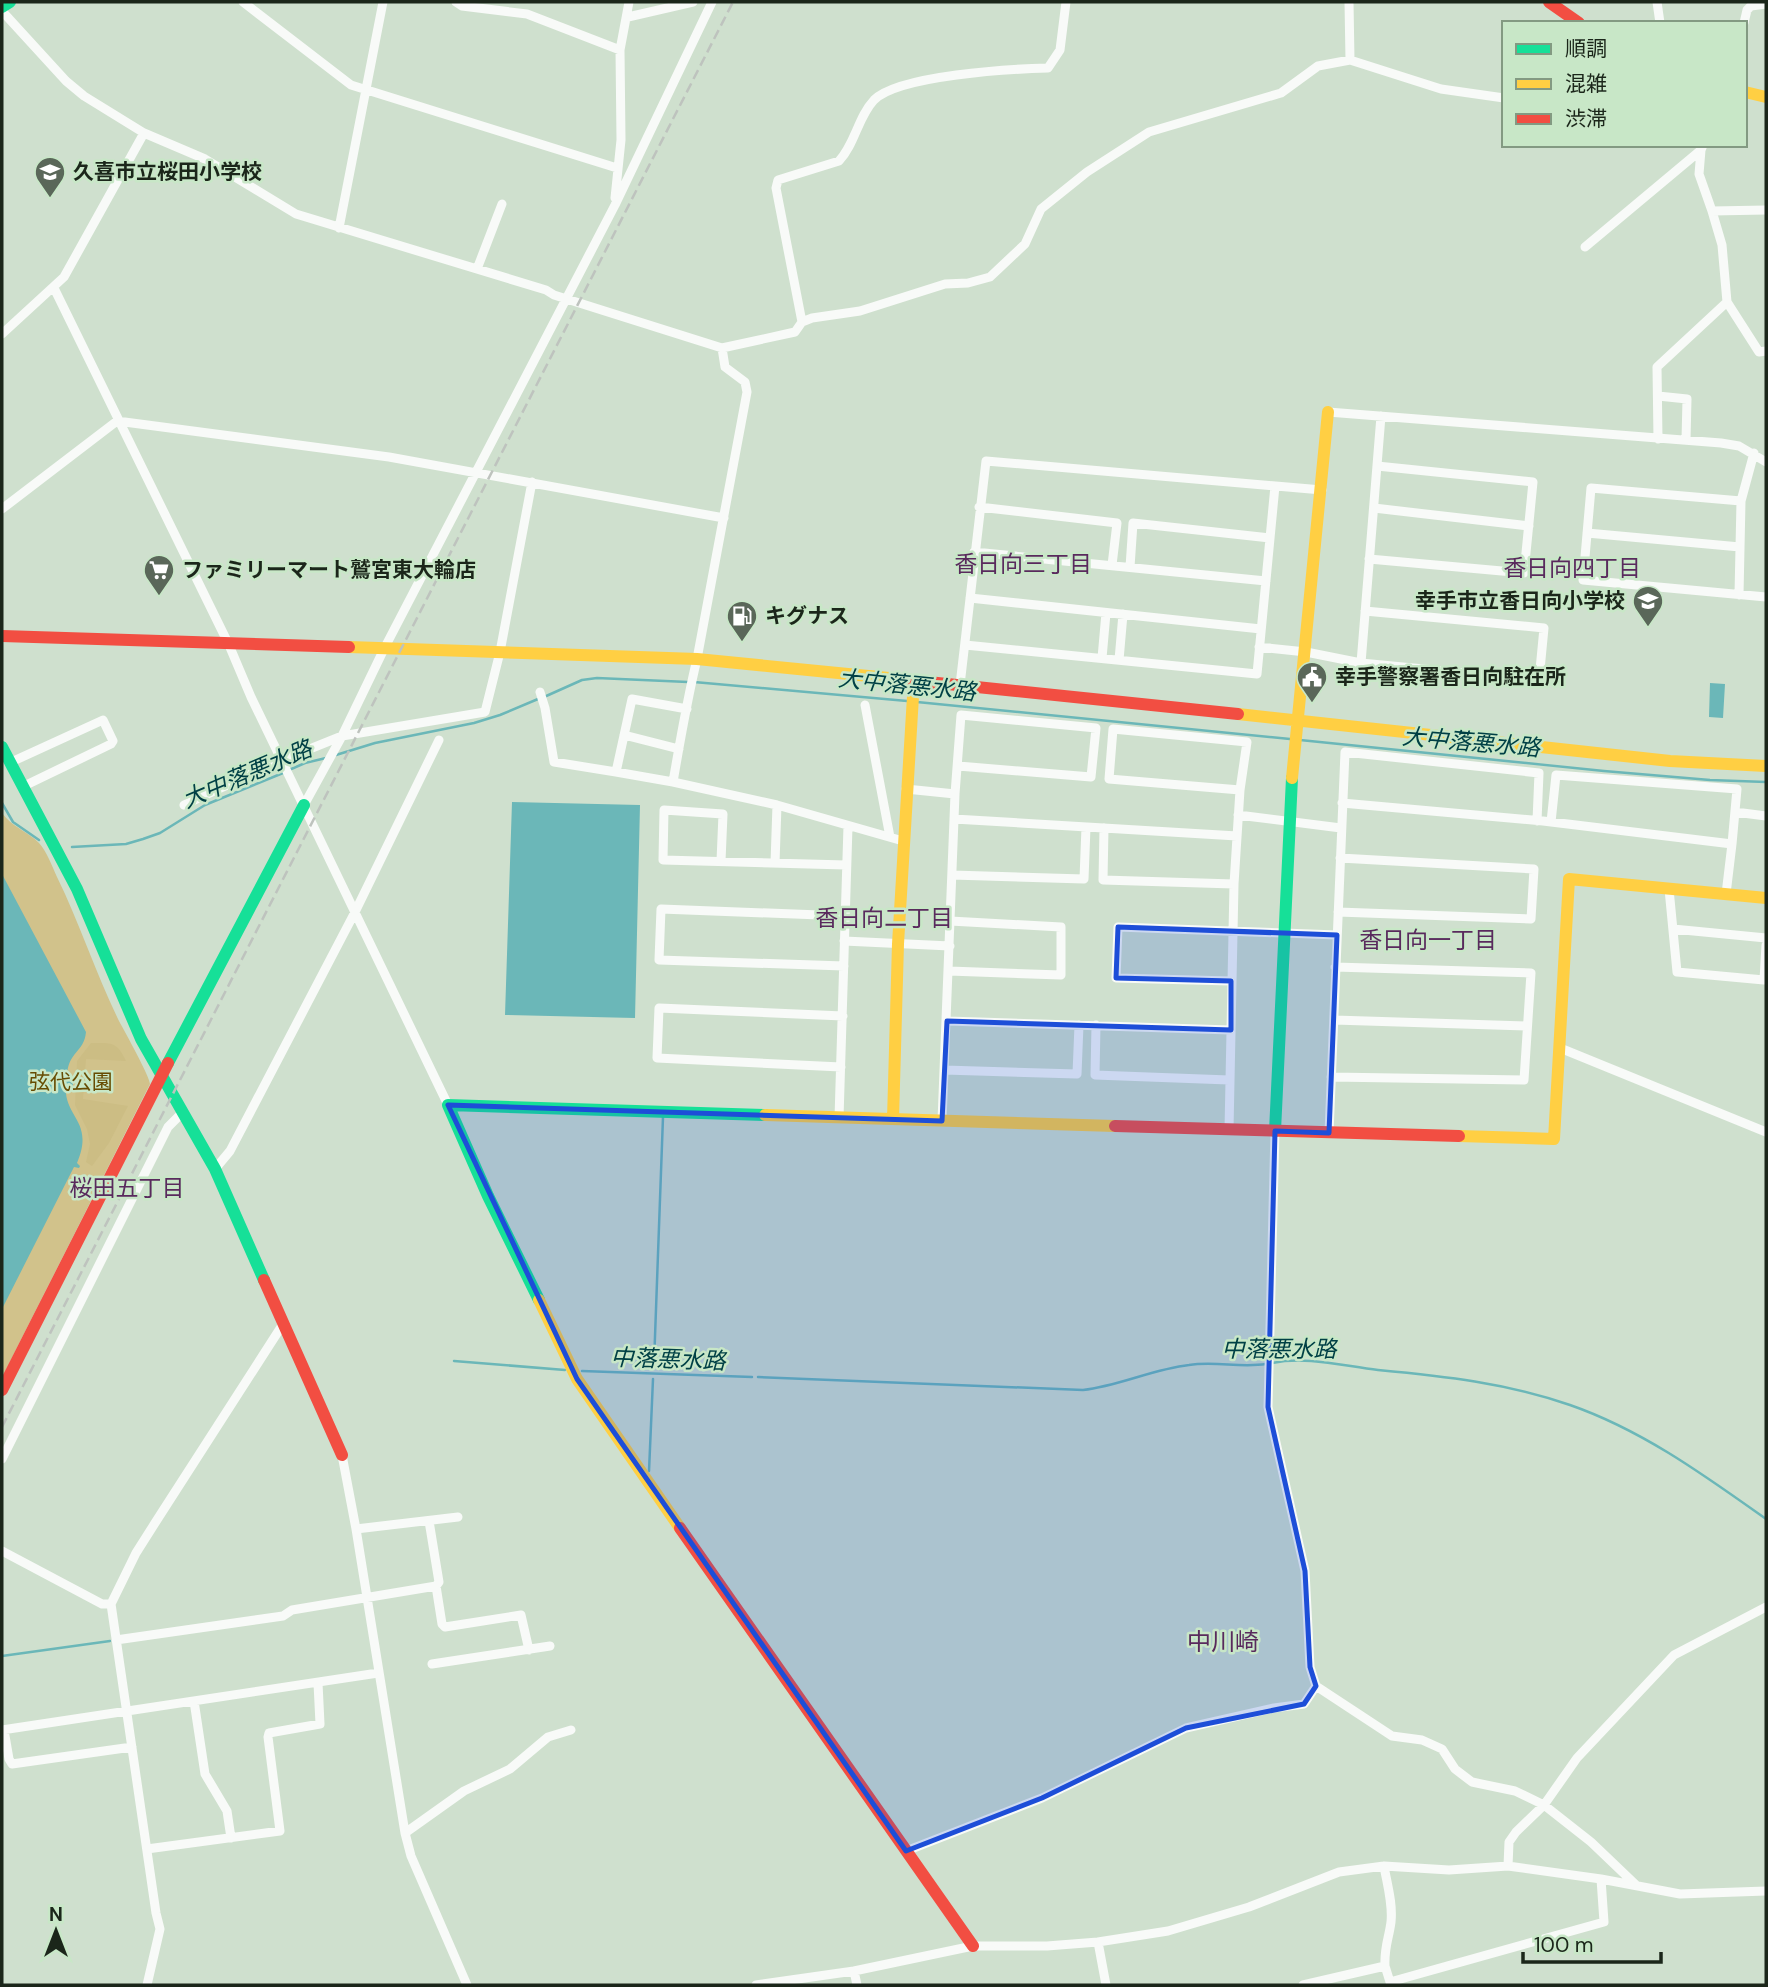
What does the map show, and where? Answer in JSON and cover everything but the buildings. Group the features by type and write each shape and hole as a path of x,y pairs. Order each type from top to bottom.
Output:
{"street":[{"path":"10,2 2,9 45,60 76,90 144,133 205,159 296,214 546,290 565,299 722,348 795,332 802,322 812,318 860,311 945,284 968,283 990,277 1025,244 1041,209 1087,172 1149,132 1281,93 1318,66 1350,60 1441,89 1502,98"},
{"path":"243,2 351,85 617,168"},
{"path":"339,228 383,2"},
{"path":"456,2 462,6 527,14 621,50"},
{"path":"615,205 621,140 621,50 629,2"},
{"path":"628,17 693,2"},
{"path":"2,1390 161,1076 340,739 615,205 712,2"},
{"path":"802,322 776,188 778,180 839,161 845,155 864,114 882,93 964,73 1048,68 1060,50 1066,2"},
{"path":"1349,2 1350,60"},
{"path":"1657,2 1660,21"},
{"path":"1555,3 1577,21"},
{"path":"1744,21 1751,6 1766,4"},
{"path":"1747,92 1766,97"},
{"path":"2,334 54,288 73,263 144,133"},
{"path":"1702,147 1699,174 1722,245 1727,302 1766,360"},
{"path":"1585,247 1702,147"},
{"path":"477,269 502,205"},
{"path":"1712,211 1766,210"},
{"path":"54,288 229,645 577,1379 973,1946"},
{"path":"1658,439 1657,367 1727,302"},
{"path":"673,782 747,392 745,383 725,367 722,348"},
{"path":"1658,396 1687,399 1686,440"},
{"path":"1638,1887 1591,1842 1544,1805 1514,1791 1472,1782 1455,1769 1442,1749 1422,1741 1392,1736 1316,1686 1310,1667 1305,1571 1268,1406 1282,934 1295,733 1306,652 1328,412 1739,446 1766,462"},
{"path":"1361,663 1381,416"},
{"path":"2,509 117,421 304,444 477,472 724,518"},
{"path":"1739,595 1741,501 1754,453"},
{"path":"960,685 986,461 1322,490"},
{"path":"1369,559 1524,573 1533,482 1377,466"},
{"path":"184,805 275,763 284,763 340,739 485,712 500,652 532,482"},
{"path":"965,645 1256,674 1275,486"},
{"path":"1741,501 1591,488 1583,580 1766,597"},
{"path":"979,507 1117,523 1112,565"},
{"path":"1374,508 1529,526"},
{"path":"1130,567 1133,523 1270,538"},
{"path":"1587,533 1740,547"},
{"path":"974,552 1266,581"},
{"path":"970,598 1261,629"},
{"path":"1259,647 1306,652 1361,663 1539,680 1544,628 1365,611"},
{"path":"1101,659 1106,612"},
{"path":"1119,660 1124,614"},
{"path":"2,636 500,652 914,680 1295,733 1402,730 1670,761 1766,766"},
{"path":"893,1119 898,944 897,839 906,789 914,680"},
{"path":"540,692 554,762 673,782 777,805 897,839"},
{"path":"616,772 632,699 687,709"},
{"path":"865,705 897,839"},
{"path":"942,1121 955,794 961,715 1096,727 1091,777 958,766"},
{"path":"22,787 111,744 113,741 103,720 4,753 22,787 77,890 141,1039 215,1169 342,1455 405,1833 411,1856 467,1985"},
{"path":"1229,1130 1234,884 1240,790 1247,742 1113,729 1109,779 1240,790"},
{"path":"624,735 679,749"},
{"path":"215,1169 230,1151 355,912 439,740"},
{"path":"1329,1133 1345,752 1539,772 1537,821"},
{"path":"1551,822 1556,775 1737,789 1726,894"},
{"path":"906,789 955,794"},
{"path":"1342,803 1551,822 1732,844"},
{"path":"775,863 777,805"},
{"path":"722,861 723,814 664,810 663,860 846,864"},
{"path":"1735,812 1766,816"},
{"path":"1238,816 1341,828"},
{"path":"954,819 1237,836"},
{"path":"839,1118 848,826"},
{"path":"952,875 1084,879 1086,827"},
{"path":"1104,828 1103,880 1234,884"},
{"path":"1338,912 1531,919 1534,869 1339,858"},
{"path":"448,1105 1554,1139 1569,879 1766,898"},
{"path":"1669,888 1677,972 1764,980 1766,945"},
{"path":"844,966 659,960 661,909 846,916"},
{"path":"949,971 1061,975 1061,927 950,921"},
{"path":"1231,981 1116,978 1118,927 1337,936"},
{"path":"1673,929 1766,938"},
{"path":"845,941 950,946"},
{"path":"1331,1077 1524,1080 1531,973 1335,967"},
{"path":"841,1067 657,1058 659,1008 843,1016"},
{"path":"1334,1020 1527,1026"},
{"path":"947,1021 1231,1030"},
{"path":"944,1070 1077,1074 1079,1025"},
{"path":"1096,1025 1095,1075 1229,1080"},
{"path":"1560,1048 1766,1132"},
{"path":"2,1459 168,1127 183,1112"},
{"path":"147,1985 160,1928 111,1604 136,1553 283,1324"},
{"path":"356,1529 458,1517"},
{"path":"429,1521 439,1582 436,1586 442,1624 445,1627 521,1615 529,1650"},
{"path":"2,1551 102,1604 111,1604"},
{"path":"116,1640 283,1616 292,1610 436,1586"},
{"path":"1508,1866 1509,1842 1544,1805 1577,1758 1674,1655 1766,1608"},
{"path":"432,1664 550,1646"},
{"path":"132,1747 12,1764 3,1730 378,1673"},
{"path":"147,1849 280,1831 269,1732 320,1724 318,1682"},
{"path":"906,1851 1042,1798 1186,1728 1304,1704 1316,1686"},
{"path":"194,1701 205,1774 227,1811 231,1838"},
{"path":"405,1833 464,1791 510,1769 548,1737 571,1730"},
{"path":"1384,1866 1391,1905 1391,1924 1384,1949 1390,1982 1604,1922 1601,1879"},
{"path":"756,1985 854,1970 973,1946 1046,1946 1098,1942 1191,1925 1249,1907 1339,1872 1384,1866 1449,1870 1508,1866 1601,1879 1680,1894 1766,1891"},
{"path":"1098,1942 1106,1985"},
{"path":"1303,1985 1385,1966"},
{"path":"854,1970 857,1985"}],"highlighted area":[{"path":"1118,927 1337,935 1329,1133 1275,1131 1268,1407 1305,1571 1310,1667 1316,1686 1304,1704 1186,1728 1042,1798 906,1851 577,1379 448,1105 942,1121 947,1021 1231,1030 1231,981 1116,978"}],"green space":[{"name":"弦代公園","path":"2,813 39,843 47,855 119,1021 150,1084 2,1377"}],"shaded area":[{"path":"91,1043 113,1044 126,1061 86,1059 83,1099 128,1106 109,1143 92,1166 86,1162 90,1144 87,1129 75,1105 77,1061"}],"water":[{"path":"1710,683 1725,684 1723,718 1709,717"},
{"path":"512,802 640,805 635,1018 505,1015"},
{"path":"2,874 86,1032 85,1039 68,1068 67,1076 73,1078 73,1086 66,1085 69,1105 81,1128 82,1149 77,1163 80,1166 74,1167 2,1309"}],"waterway":[{"name":"大中落悪水路","path":"544,697 582,680 597,678 688,682"},
{"name":"大中落悪水路","path":"694,682 907,701"},
{"name":"大中落悪水路","path":"336,755 375,743 474,723 538,699"},
{"name":"大中落悪水路","path":"917,702 1290,739"},
{"name":"大中落悪水路","path":"1300,740 1604,771 1766,782"},
{"name":"大中落悪水路","path":"289,770 326,758"},
{"name":"大中落悪水路","path":"72,847 126,844 143,839 160,833 205,805 283,773"},
{"name":"大中落悪水路","path":"2,803 13,822 39,840"},
{"path":"654,1364 663,1117"},
{"name":"中落悪水路","path":"454,1361 565,1370"},
{"name":"中落悪水路","path":"1272,1363 1312,1361 1451,1378 1546,1397 1597,1415 1647,1440 1696,1470 1766,1519"},
{"name":"中落悪水路","path":"758,1377 1083,1390 1189,1365 1266,1364"},
{"name":"中落悪水路","path":"582,1371 752,1377"},
{"path":"649,1471 653,1379"},
{"path":"2,1656 110,1641"}],"railway":[{"path":"2,1427 733,2"}],"traffic: fast":[{"path":"2,7 10,2"},
{"path":"2,747 77,889 141,1039 215,1169 264,1280"},
{"path":"1275,1131 1292,778"},
{"path":"168,1063 304,805"},
{"path":"539,1300 488,1196 448,1105 765,1115"}],"traffic: slow":[{"path":"1747,92 1766,97"},
{"path":"1292,778 1328,412"},
{"path":"349,647 697,659 899,679"},
{"path":"893,1119 898,944 914,680"},
{"path":"1238,714 1670,761 1766,766"},
{"path":"1459,1136 1554,1139 1569,879 1766,898"},
{"path":"765,1115 1115,1126"},
{"path":"539,1300 577,1379 680,1528"}],"traffic: jam":[{"path":"1549,2 1576,21"},
{"path":"2,636 349,647"},
{"path":"899,679 1238,714"},
{"path":"2,1390 168,1063"},
{"path":"1115,1126 1459,1136"},
{"path":"264,1280 342,1455"},
{"path":"680,1528 973,1946"}],"place":[{"name":"久喜市立桜田小学校","path":"50,199"},
{"name":"ファミリーマート鷲宮東大輪店","path":"159,597"},
{"name":"幸手市立香日向小学校","path":"1648,628"},
{"name":"キグナス","path":"742,643"},
{"name":"幸手警察署香日向駐在所","path":"1312,704"}],"district":[{"name":"香日向三丁目","path":"1023,564"},
{"name":"香日向四丁目","path":"1572,568"},
{"name":"香日向二丁目","path":"884,918"},
{"name":"香日向一丁目","path":"1428,940"},
{"name":"桜田五丁目","path":"127,1188"},
{"name":"中川崎","path":"1223,1641"}]}
